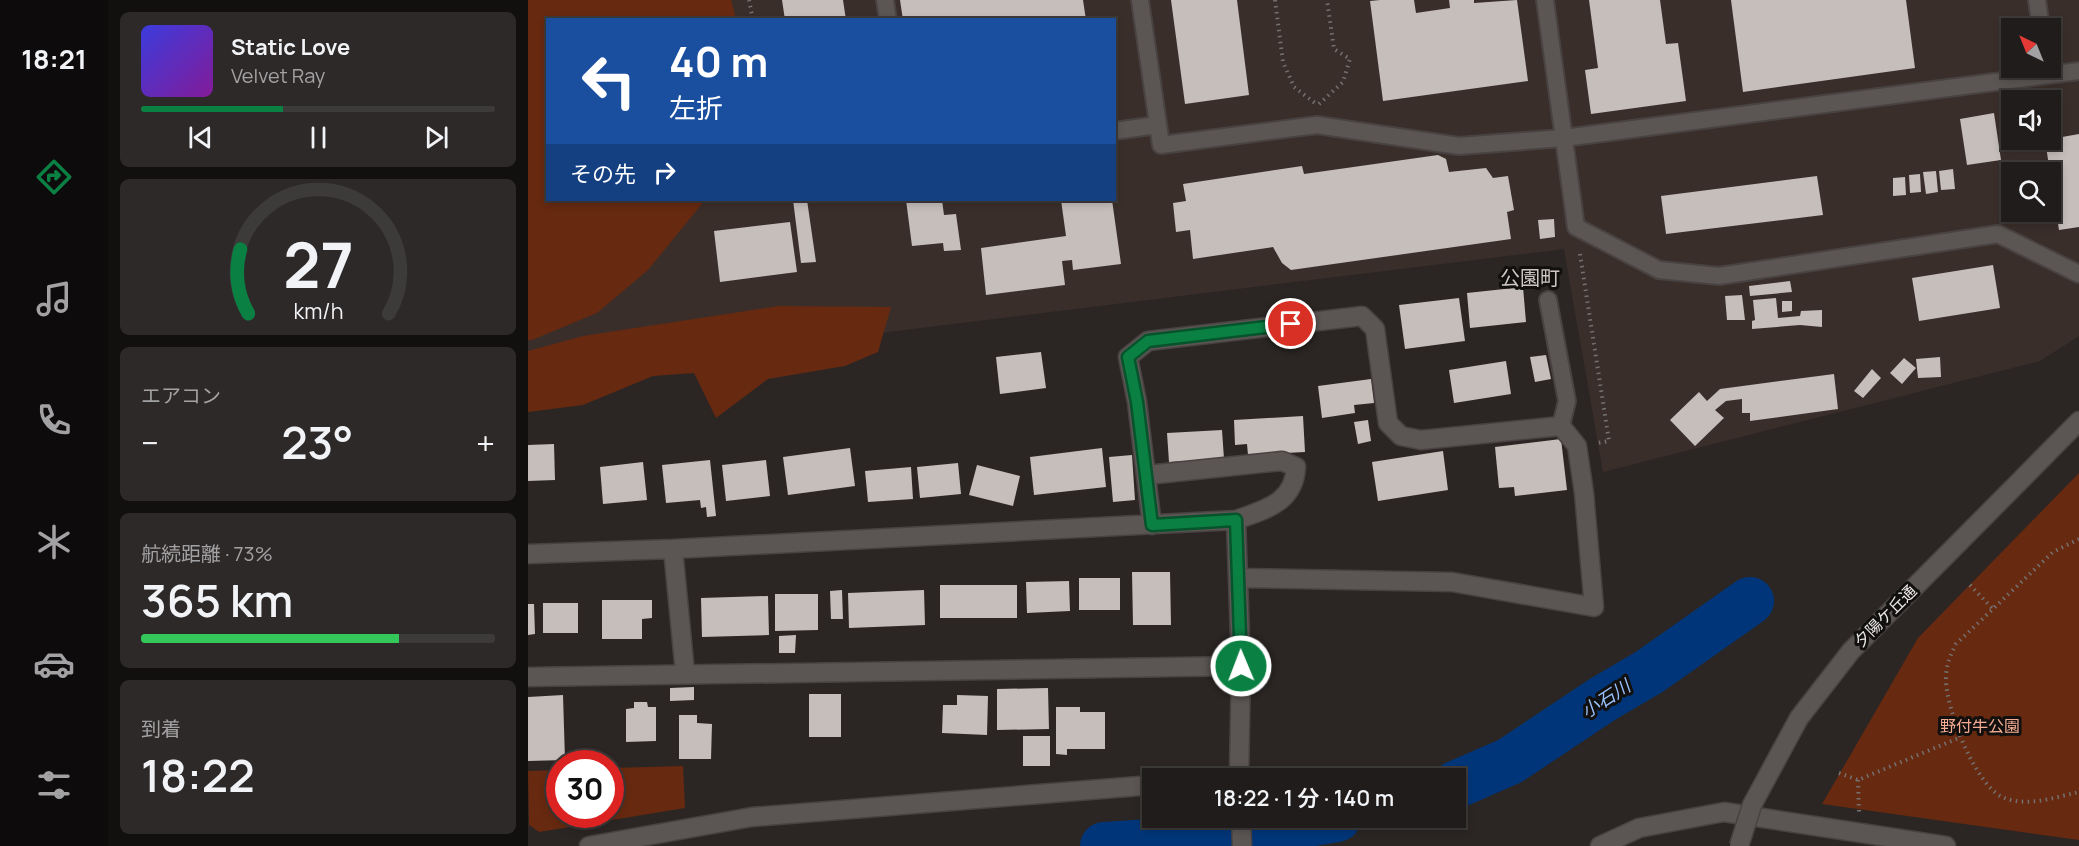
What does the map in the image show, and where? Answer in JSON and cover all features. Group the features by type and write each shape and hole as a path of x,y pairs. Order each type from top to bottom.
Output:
{"street":[{"path":"1152,525 1147,475 1128,357 1148,341 1362,316 1375,329 1388,423 1401,436 1421,440 1561,426 1576,446 1584,493 1594,607 1452,582 1239,578"},
{"name":"夕陽ケ丘通","path":"1738,846 1752,805 1799,718 1851,651 2079,421"},
{"path":"528,554 673,549 1236,520 1268,508 1288,495 1296,467 1282,461 1147,475"},
{"path":"1236,520 1241,666 1239,768"},
{"path":"673,549 675,591 685,673"},
{"path":"528,677 1241,666"},
{"path":"589,846 752,818 1142,786"},
{"path":"1600,846 1639,828 1724,812 1946,846"},
{"path":"1241,828 1242,846"}],"lane":[{"path":"885,0 888,18"},
{"path":"1140,0 1161,145 1317,125 1459,146 1564,138 2001,77"},
{"path":"1545,0 1576,226 1659,270 1719,276 1998,234 2079,274"},
{"path":"2037,0 2040,18"},
{"path":"2061,71 2079,71"},
{"path":"1116,131 1158,125"},
{"path":"1548,300 1567,401 1561,426"}],"path":[{"path":"749,0 753,18"},
{"path":"1275,0 1283,62 1294,87 1318,105"},
{"path":"1317,125 1318,105 1343,82 1350,59 1335,49 1327,0"},
{"path":"1576,226 1610,441"},
{"path":"2079,539 2053,552 1956,644 1947,662 1946,682 1961,737 1988,785 2002,797 2034,802 2079,792"},
{"path":"1970,585 1992,608"},
{"path":"1839,774 1858,780 1961,737"},
{"path":"1858,780 1859,833"}],"shaded area":[{"path":"528,0 2079,0 2079,336 2040,361 1603,472 1564,249 741,350 528,367"}],"green space":[{"path":"528,0 731,0 736,18 546,18 546,201 704,201 648,270 597,313 528,340"},
{"path":"779,306 891,307 878,352 845,366 768,379 716,418 694,373 653,376 583,405 528,412 528,351 583,336"},
{"name":"野付牛公園","path":"2079,473 2079,840 1822,804 1918,638"},
{"path":"683,766 685,808 624,818 624,768"},
{"path":"546,770 546,828 563,828 539,832 529,825 528,771"}],"building":[{"path":"782,0 843,0 846,18 785,18"},
{"path":"900,0 1083,0 1086,18 903,18"},
{"path":"1171,0 1237,0 1249,95 1185,104"},
{"path":"1414,0 1416,13 1450,8 1449,0 1474,0 1474,3 1517,0 1528,81 1383,101 1370,1"},
{"path":"1589,0 1660,0 1666,44 1678,43 1686,101 1591,114 1585,70 1598,68"},
{"path":"1731,0 1906,0 1915,68 1743,92"},
{"path":"1994,113 2001,160 1967,165 1960,119"},
{"path":"2079,134 2079,227 2059,230 2061,162 2048,162 2047,150 2061,150 2061,137"},
{"path":"1438,155 1446,159 1449,172 1486,168 1493,178 1508,176 1514,210 1507,212 1511,239 1291,270 1282,263 1273,247 1193,259 1190,230 1176,232 1173,203 1186,201 1183,184 1302,166 1304,174"},
{"path":"1953,169 1955,189 1941,190 1939,171"},
{"path":"1936,171 1938,192 1926,194 1923,172"},
{"path":"1920,174 1921,192 1910,193 1909,175"},
{"path":"1817,176 1823,215 1666,234 1661,196"},
{"path":"1905,177 1906,195 1893,196 1893,178"},
{"path":"793,201 807,201 816,262 801,263"},
{"path":"906,201 942,201 944,215 956,214 961,250 944,251 943,243 912,246"},
{"path":"1061,201 1112,201 1121,264 1073,270 1072,260 1062,261 1065,285 986,295 981,248 1066,236"},
{"path":"1554,219 1555,237 1540,239 1538,220"},
{"path":"790,222 797,272 720,282 714,231"},
{"path":"1993,265 2000,308 1919,321 1912,278"},
{"path":"1790,281 1792,292 1750,296 1749,286"},
{"path":"1523,287 1526,322 1470,328 1467,293"},
{"path":"1742,295 1745,320 1727,320 1725,296"},
{"path":"1459,298 1465,341 1405,349 1399,305"},
{"path":"1776,298 1778,318 1800,316 1801,311 1822,310 1822,327 1800,325 1752,329 1752,321 1755,320 1753,300"},
{"path":"1782,301 1792,301 1792,311 1782,312"},
{"path":"1041,352 1046,388 1000,394 996,357"},
{"path":"1546,355 1551,379 1535,382 1530,357"},
{"path":"1940,357 1941,377 1918,378 1916,359"},
{"path":"1904,358 1916,368 1902,384 1890,373"},
{"path":"1506,361 1511,394 1454,403 1449,370"},
{"path":"1872,369 1881,378 1863,398 1854,391"},
{"path":"1834,374 1838,409 1750,421 1750,413 1742,413 1742,399 1726,401 1715,410 1724,418 1695,446 1670,420 1699,392 1707,401 1720,389"},
{"path":"1371,379 1374,403 1354,405 1355,413 1322,418 1318,386"},
{"path":"1303,416 1305,452 1248,455 1247,444 1235,445 1234,420"},
{"path":"1368,420 1371,441 1358,444 1354,422"},
{"path":"1222,430 1224,459 1169,462 1167,433"},
{"path":"1561,439 1567,490 1515,496 1514,487 1499,488 1495,447"},
{"path":"554,444 555,480 528,481 528,445"},
{"path":"850,448 855,486 788,495 783,457"},
{"path":"1102,448 1106,487 1034,495 1030,457"},
{"path":"1443,451 1448,490 1378,501 1372,462"},
{"path":"1132,455 1135,500 1113,502 1109,457"},
{"path":"710,460 716,516 707,517 706,507 701,508 700,500 666,503 662,465"},
{"path":"766,460 770,496 726,501 722,465"},
{"path":"643,462 647,500 603,504 600,467"},
{"path":"958,463 961,494 920,498 917,467"},
{"path":"977,465 1020,476 1013,506 969,495"},
{"path":"911,467 913,499 868,502 865,471"},
{"path":"1132,572 1170,572 1171,625 1133,625"},
{"path":"1079,578 1120,578 1120,610 1079,610"},
{"path":"1069,581 1070,611 1027,613 1026,582"},
{"path":"940,585 1017,585 1017,618 940,618"},
{"path":"842,590 843,619 831,619 830,591"},
{"path":"924,590 925,625 849,628 848,593"},
{"path":"775,594 818,594 818,630 775,631"},
{"path":"768,596 769,635 702,637 701,598"},
{"path":"602,600 652,600 652,618 642,619 642,639 602,639"},
{"path":"543,603 578,603 578,633 543,633"},
{"path":"528,604 534,604 535,634 528,635"},
{"path":"796,635 795,653 779,653 779,636"},
{"path":"694,687 694,700 670,701 670,688"},
{"path":"1048,688 1049,729 997,730 997,689"},
{"path":"809,694 841,694 841,737 809,737"},
{"path":"563,695 565,750 546,750 546,761 528,761 528,697"},
{"path":"957,695 988,696 987,735 942,733 943,705 957,705"},
{"path":"634,702 647,702 648,707 656,707 656,741 626,742 626,709 634,708"},
{"path":"1056,707 1080,707 1080,712 1105,712 1105,749 1067,749 1067,755 1056,754"},
{"path":"679,715 697,715 697,723 712,724 711,759 679,759"},
{"path":"1023,736 1050,736 1050,766 1023,766"}],"waterway":[{"name":"小石川","path":"1466,780 1510,761 1603,699 1649,672 1750,601"},
{"name":"小石川","path":"1104,846 1213,839 1278,828"}],"district":[{"name":"公園町","path":"1530,278"}],"route":[{"path":"1241,666 1236,520 1152,525 1137,402 1128,357 1148,341 1291,324"}]}
